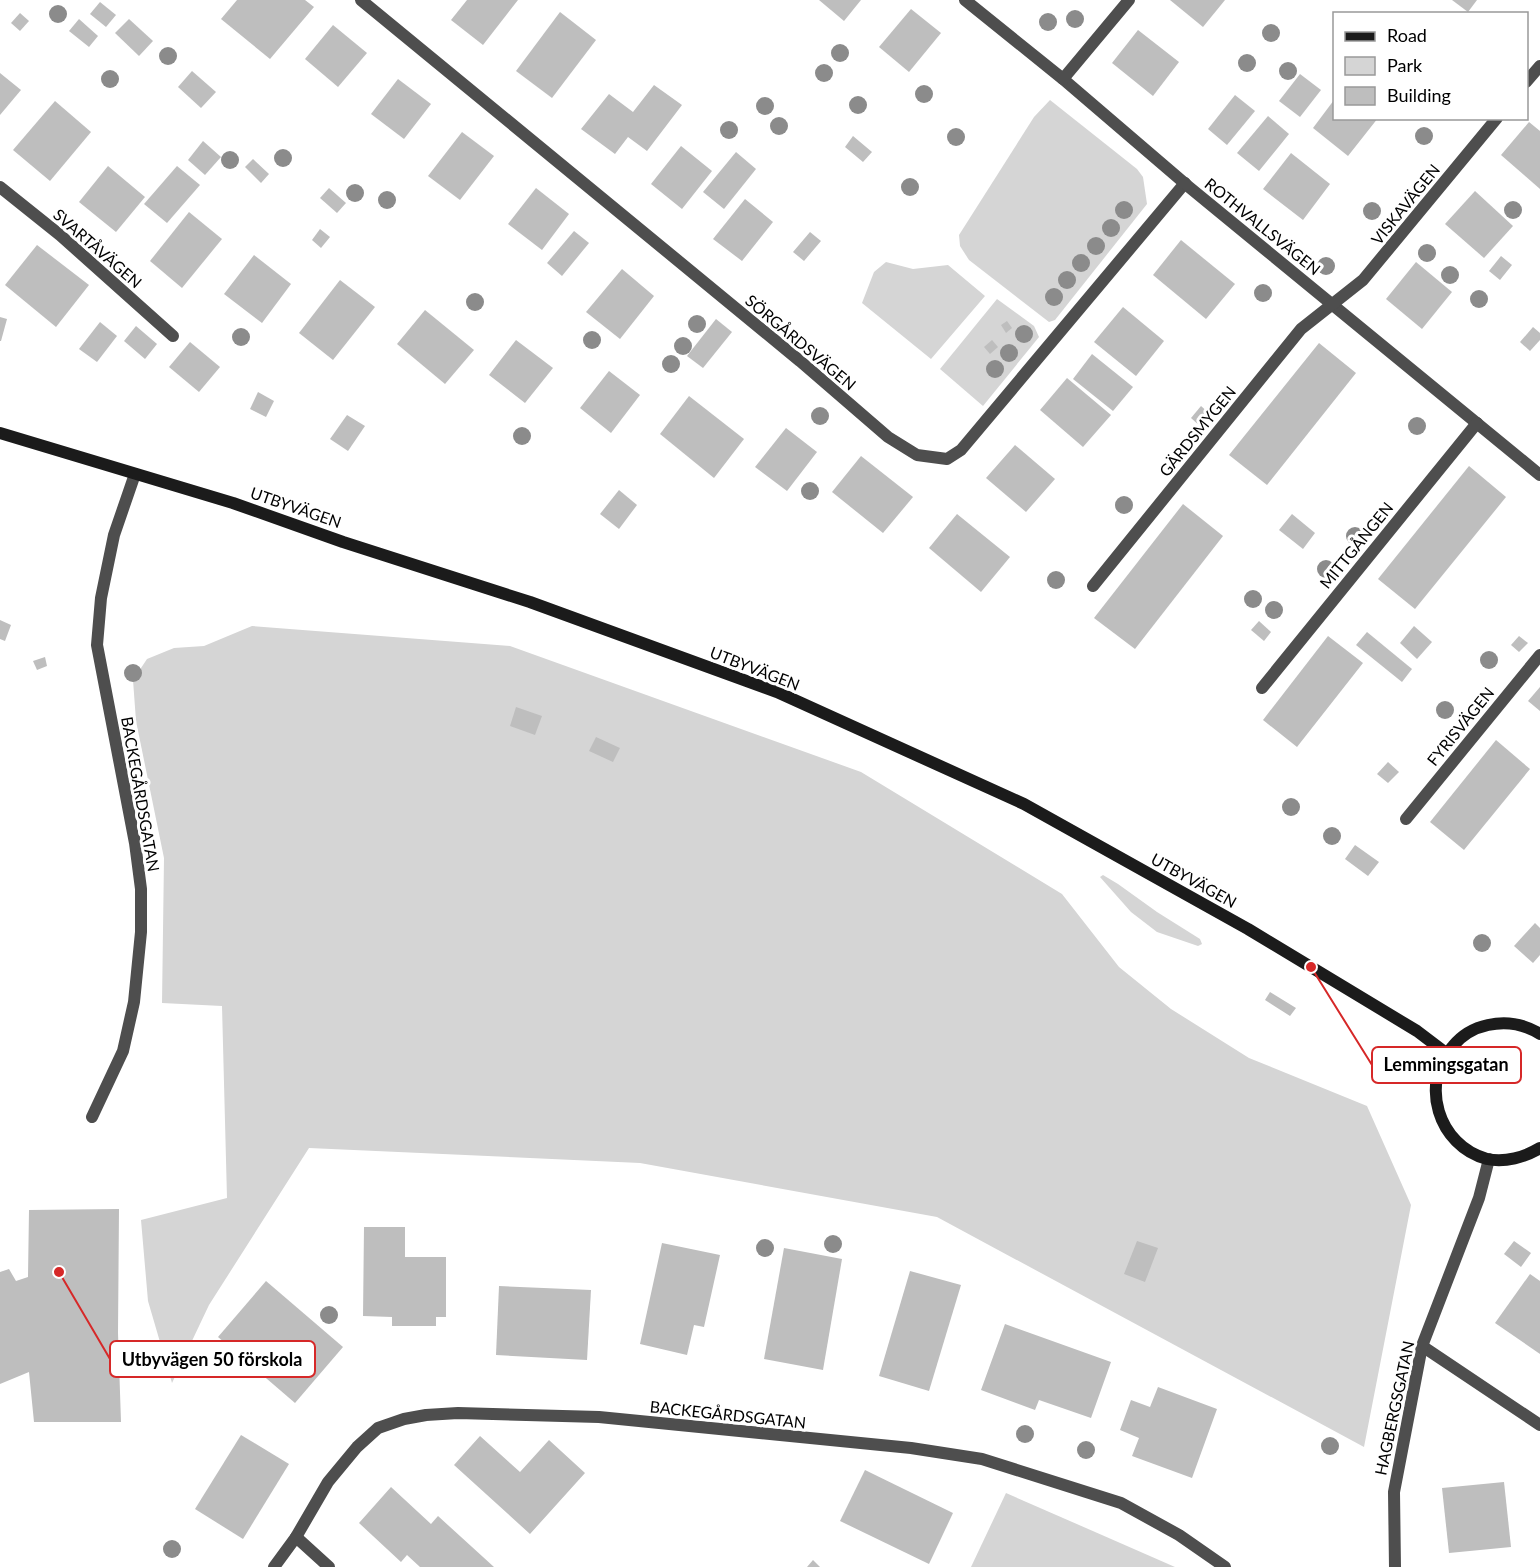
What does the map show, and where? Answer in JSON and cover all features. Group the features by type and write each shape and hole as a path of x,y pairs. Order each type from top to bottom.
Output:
{"street":[{"name":"SÖRGÅRDSVÄGEN","path":"361,0 800,361 888,437 917,455 947,459 961,450 1185,183"},
{"name":"ROTHVALLSVÄGEN","path":"965,0 1540,475"},
{"path":"1063,79 1129,0"},
{"path":"1528,81 1540,66"},
{"name":"VISKAVÄGEN","path":"1334,305 1363,280 1495,120"},
{"name":"SVARTÅVÄGEN","path":"0,187 60,235 173,336"},
{"name":"GÄRDSMYGEN","path":"1092,586 1301,329 1334,305"},
{"name":"MITTGÅNGEN","path":"1262,688 1477,423"},
{"name":"UTBYVÄGEN","path":"0,433 233,503 344,542 530,602 777,692 1024,804 1248,929 1416,1031 1446,1053"},
{"name":"BACKEGÅRDSGATAN","path":"92,1118 123,1051 134,1002 141,932 141,889 135,843 97,645 101,598 114,535 135,474"},
{"name":"FYRISVÄGEN","path":"1406,819 1540,655"},
{"path":"1540,1034 1519,1024 1498,1023 1478,1028 1460,1038 1446,1053 1438,1072 1435,1092 1438,1113 1447,1131 1474,1154 1502,1160 1525,1156 1540,1148"},
{"name":"HAGBERGSGATAN","path":"1395,1567 1394,1492 1422,1346 1479,1198 1489,1159"},
{"path":"1422,1346 1540,1425"},
{"name":"BACKEGÅRDSGATAN","path":"274,1567 296,1537 328,1482 357,1447 378,1428 404,1419 458,1413 599,1417 911,1448 982,1459 1121,1503 1179,1535 1225,1567"},
{"path":"296,1537 329,1567"}],"green space":[{"path":"1050,100 1137,169 1143,177 1147,204 1055,320 1049,322 969,260 960,246 959,235 1034,117"},
{"path":"886,262 913,269 948,265 985,296 931,359 862,303 874,272"},
{"path":"997,299 1034,326 1039,337 983,406 940,369"},
{"path":"252,626 510,646 861,772 1062,894 1119,967 1171,1009 1249,1058 1367,1106 1411,1205 1364,1447 937,1217 640,1163 309,1148 209,1305 172,1383 148,1301 141,1220 227,1198 222,1006 162,1003 164,858 136,721 133,680 147,659 174,648 204,646"},
{"path":"1103,875 1200,939 1202,944 1198,946 1157,932 1131,912 1100,877"},
{"path":"1006,1493 1175,1567 971,1567"}],"building":[{"path":"237,0 305,0 314,7 270,59 221,19"},
{"path":"467,0 518,0 483,45 451,20"},
{"path":"819,0 861,0 844,21"},
{"path":"1170,0 1225,0 1203,27"},
{"path":"1452,0 1477,0 1468,12"},
{"path":"100,2 116,15 106,27 90,14"},
{"path":"911,9 941,33 909,72 879,47"},
{"path":"560,12 596,40 552,98 516,71"},
{"path":"20,13 29,21 20,31 11,23"},
{"path":"79,19 98,36 89,47 69,31"},
{"path":"129,19 153,41 139,56 115,33"},
{"path":"333,25 367,53 338,87 305,59"},
{"path":"1138,30 1179,62 1153,96 1112,63"},
{"path":"192,71 216,92 201,108 178,87"},
{"path":"0,73 21,90 0,115"},
{"path":"1300,74 1321,90 1300,117 1279,101"},
{"path":"398,79 431,104 404,139 371,114"},
{"path":"654,85 682,105 647,151 628,137 615,154 581,129 609,94 633,112"},
{"path":"1235,95 1255,111 1227,145 1208,129"},
{"path":"55,101 91,132 50,181 13,150"},
{"path":"1333,101 1333,120 1376,120 1348,156 1313,128"},
{"path":"1268,116 1289,134 1259,171 1237,153"},
{"path":"1529,122 1540,131 1540,189 1501,155"},
{"path":"462,132 494,156 460,200 428,176"},
{"path":"853,136 872,152 863,162 845,147"},
{"path":"203,141 221,157 205,175 188,160"},
{"path":"681,146 712,171 682,209 651,184"},
{"path":"736,152 756,169 724,209 703,192"},
{"path":"1291,153 1330,184 1303,220 1263,189"},
{"path":"253,159 269,174 261,183 245,167"},
{"path":"108,166 145,197 116,232 79,202"},
{"path":"177,166 200,185 167,223 144,204"},
{"path":"329,188 346,203 337,213 320,198"},
{"path":"536,188 569,214 542,250 508,224"},
{"path":"1475,191 1513,226 1484,258 1445,224"},
{"path":"745,199 773,222 742,261 713,239"},
{"path":"189,212 222,239 182,288 150,261"},
{"path":"320,229 330,237 321,248 312,240"},
{"path":"574,231 589,243 562,276 547,263"},
{"path":"810,232 821,241 804,261 793,252"},
{"path":"1181,240 1235,284 1206,319 1153,275"},
{"path":"37,245 89,285 56,327 5,285"},
{"path":"254,255 291,284 262,323 224,294"},
{"path":"1501,256 1512,265 1500,280 1489,271"},
{"path":"1416,262 1452,292 1422,329 1386,299"},
{"path":"622,269 654,296 620,339 586,312"},
{"path":"340,280 375,307 333,360 299,333"},
{"path":"1123,307 1164,341 1136,376 1094,342"},
{"path":"425,310 474,350 445,384 397,344"},
{"path":"0,317 7,319 1,341 0,341"},
{"path":"716,319 732,332 703,368 687,356"},
{"path":"1007,321 1012,328 1006,333 1001,325"},
{"path":"100,322 117,336 97,362 79,349"},
{"path":"136,326 157,344 145,359 124,341"},
{"path":"1533,327 1540,333 1540,340 1530,351 1520,342"},
{"path":"516,340 553,368 525,403 489,375"},
{"path":"992,340 998,347 990,354 984,347"},
{"path":"190,342 220,367 199,392 169,367"},
{"path":"1319,343 1356,373 1267,485 1229,455"},
{"path":"1092,354 1133,387 1113,411 1073,379"},
{"path":"609,371 640,395 611,433 580,408"},
{"path":"1067,378 1111,415 1083,447 1040,410"},
{"path":"258,392 274,401 266,417 250,409"},
{"path":"689,396 744,439 714,478 660,434"},
{"path":"1201,406 1211,415 1201,427 1191,418"},
{"path":"347,415 365,426 348,451 330,439"},
{"path":"786,428 817,452 787,491 755,467"},
{"path":"1015,445 1055,479 1026,512 986,478"},
{"path":"861,456 913,497 883,533 832,492"},
{"path":"1469,466 1506,497 1415,609 1378,579"},
{"path":"619,490 637,505 619,529 600,514"},
{"path":"1183,504 1223,536 1135,649 1094,618"},
{"path":"957,514 1010,557 981,592 929,548"},
{"path":"1292,514 1315,533 1303,549 1279,530"},
{"path":"0,620 11,625 5,641 0,639"},
{"path":"1259,621 1271,632 1264,641 1251,630"},
{"path":"1414,626 1432,642 1417,659 1400,643"},
{"path":"1367,632 1412,669 1402,682 1356,645"},
{"path":"1328,636 1363,663 1297,747 1263,720"},
{"path":"1519,636 1528,643 1519,652 1511,645"},
{"path":"45,657 47,666 37,670 33,661"},
{"path":"1540,687 1540,711 1528,701"},
{"path":"516,707 542,716 535,735 510,726"},
{"path":"596,737 620,748 613,762 589,751"},
{"path":"1496,740 1530,769 1464,850 1430,822"},
{"path":"1388,762 1399,772 1388,783 1377,774"},
{"path":"1355,845 1379,862 1368,876 1345,859"},
{"path":"1535,923 1540,928 1540,955 1533,963 1514,946"},
{"path":"1270,992 1296,1008 1290,1016 1265,1000"},
{"path":"119,1209 118,1333 121,1422 34,1422 29,1372 0,1384 0,1272 9,1269 16,1281 28,1277 29,1210"},
{"path":"364,1227 405,1227 405,1257 446,1257 446,1317 436,1317 436,1326 392,1326 392,1317 363,1316"},
{"path":"1137,1241 1158,1248 1145,1282 1124,1274"},
{"path":"1514,1241 1531,1253 1521,1267 1504,1254"},
{"path":"662,1243 720,1255 704,1327 694,1325 687,1355 640,1344"},
{"path":"784,1248 842,1259 823,1370 764,1359"},
{"path":"910,1271 961,1285 929,1391 879,1376"},
{"path":"1530,1274 1540,1281 1540,1354 1495,1323"},
{"path":"266,1281 343,1347 295,1403 218,1337"},
{"path":"499,1286 591,1290 587,1360 496,1355"},
{"path":"1005,1324 1111,1362 1091,1418 1039,1400 1035,1410 981,1390"},
{"path":"1158,1387 1217,1409 1192,1478 1132,1456 1139,1438 1120,1430 1131,1400 1150,1407"},
{"path":"241,1435 289,1464 243,1539 195,1509"},
{"path":"480,1436 520,1472 549,1440 585,1473 530,1534 454,1465"},
{"path":"865,1470 953,1513 929,1564 840,1521"},
{"path":"1504,1482 1511,1547 1449,1553 1442,1488"},
{"path":"391,1487 431,1524 438,1516 494,1567 420,1567 407,1555 401,1562 359,1523"},
{"path":"813,1560 820,1567 807,1567"}],"place":[{"name":"Lemmingsgatan","path":"1311,967"},
{"name":"Utbyvägen 50 förskola","path":"59,1272"}]}
